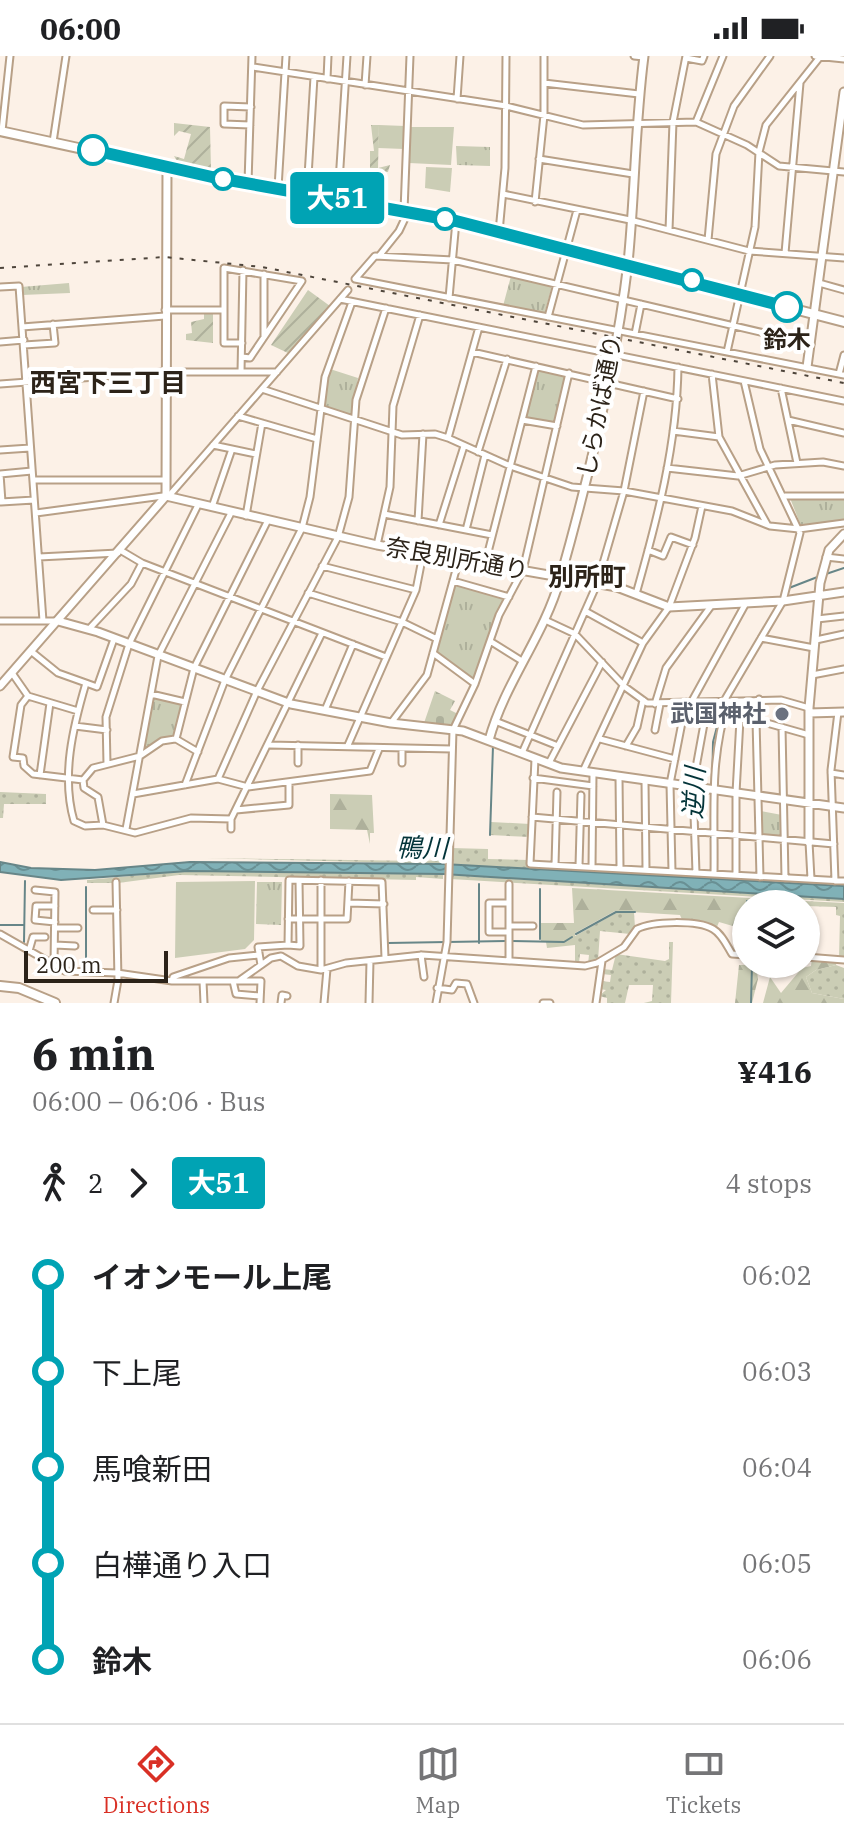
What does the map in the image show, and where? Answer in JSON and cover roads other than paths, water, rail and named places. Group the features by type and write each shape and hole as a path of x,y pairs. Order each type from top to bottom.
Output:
{"main road":[{"path":"1,131 167,167 456,221 628,263 844,322"},
{"path":"0,986 19,988 55,1003"}],"street":[{"path":"1,131 10,56"},
{"path":"53,142 66,56"},
{"path":"248,183 252,56"},
{"path":"278,188 286,56"},
{"path":"327,79 328,56"},
{"path":"338,198 347,56"},
{"path":"365,85 367,56"},
{"path":"410,56 406,211 399,231 355,279 842,375 844,355"},
{"path":"457,99 460,56"},
{"path":"499,232 503,194 506,56"},
{"path":"535,202 544,115 544,56"},
{"path":"634,56 644,57"},
{"path":"669,230 673,122 686,57 702,61 704,56"},
{"path":"696,122 723,56"},
{"path":"708,240 716,154 734,106 770,56"},
{"path":"727,352 755,227 759,152 766,125 817,56 844,59"},
{"name":"しらかば通り","path":"489,740 494,720 545,620 584,488 628,263 636,123 644,57"},
{"path":"253,67 506,106 583,125 696,122 759,152 779,166 844,172"},
{"path":"307,193 314,77"},
{"path":"785,253 800,82"},
{"path":"544,83 639,94"},
{"path":"807,367 844,92"},
{"path":"250,125 224,124 224,106 251,107"},
{"path":"539,159 633,174"},
{"path":"166,496 167,167"},
{"path":"503,194 630,220 749,251 823,254 844,258"},
{"path":"548,317 577,210"},
{"path":"449,298 456,221"},
{"path":"379,256 453,260 811,344"},
{"path":"242,343 224,343 224,268 302,281 250,358 242,357"},
{"path":"241,372 243,270"},
{"path":"264,274 264,337"},
{"path":"819,283 844,290"},
{"path":"0,287 19,286 43,621"},
{"path":"0,686 348,290"},
{"path":"340,299 844,401"},
{"path":"185,785 225,680 302,528 310,497 325,377 352,302"},
{"path":"635,334 641,304"},
{"path":"218,779 257,691 338,537 349,497 359,389 386,308"},
{"path":"22,327 224,310"},
{"path":"377,545 390,487 391,431 396,393 420,315"},
{"path":"0,342 55,343 53,324"},
{"path":"448,438 479,327"},
{"path":"472,352 678,399"},
{"path":"478,452 507,359"},
{"path":"485,564 536,366"},
{"path":"636,594 663,499 678,399 678,367"},
{"path":"0,384 164,372 277,372"},
{"path":"436,1003 447,940 446,879 453,730 523,570 547,478 569,373"},
{"path":"712,374 719,437 768,525"},
{"path":"712,874 712,790 716,741 726,701 783,601 799,529 769,467 752,422 744,381"},
{"path":"781,388 797,463"},
{"path":"262,389 391,431 448,438 510,466 584,488 624,491 732,511 768,525 799,529 844,523"},
{"path":"522,753 597,584 624,491 644,391"},
{"path":"238,416 318,439"},
{"path":"522,420 557,426"},
{"path":"788,420 844,433"},
{"path":"245,517 262,423"},
{"path":"673,431 719,437"},
{"path":"418,521 423,434"},
{"path":"212,445 256,454"},
{"path":"439,525 464,446"},
{"path":"0,450 30,448"},
{"path":"212,508 232,449"},
{"path":"466,530 485,455"},
{"path":"667,468 738,476 797,463 823,462 844,466"},
{"path":"32,471 0,474 1,502 34,500"},
{"path":"17,473 17,481"},
{"path":"33,480 164,480"},
{"path":"36,513 166,496"},
{"name":"奈良別所通り","path":"166,496 245,517 377,545 597,584 669,607 783,601 844,592"},
{"path":"785,496 844,496"},
{"path":"107,764 106,717 129,644 162,571 198,505"},
{"path":"583,772 643,643 669,607 693,545 702,506"},
{"path":"126,829 158,656 231,513"},
{"path":"384,514 492,535"},
{"path":"176,739 194,668 267,522"},
{"path":"811,879 808,803 811,675 821,576 826,557 844,534"},
{"path":"648,550 663,556 671,537 693,545"},
{"path":"39,557 119,551 162,571 386,657"},
{"path":"348,745 416,590 423,554"},
{"path":"826,557 844,559"},
{"path":"391,723 427,675 459,559"},
{"path":"89,629 131,584 142,563"},
{"path":"322,566 416,590"},
{"path":"453,581 509,597"},
{"path":"308,593 402,622 437,639"},
{"path":"672,871 670,784 689,702 746,603"},
{"path":"655,730 657,704 666,668 711,605"},
{"path":"585,611 643,643"},
{"path":"817,619 844,616"},
{"path":"545,620 575,634 625,687 643,700 657,704 781,700 809,711 841,712 831,773 835,881"},
{"path":"0,621 58,621 89,629 291,704 391,723 453,730 489,740 548,764 583,772 844,808"},
{"path":"231,829 231,819 291,704 322,633"},
{"path":"761,638 814,644 844,634"},
{"path":"32,652 58,673 97,687 114,639"},
{"path":"490,641 522,661"},
{"path":"325,710 353,644"},
{"path":"433,653 475,684"},
{"path":"548,764 602,662"},
{"path":"811,675 844,669"},
{"path":"12,673 28,696 78,711"},
{"path":"86,683 75,726 68,779 68,798 74,821 85,826 103,825 135,833 191,818 231,819"},
{"path":"151,694 185,702"},
{"path":"28,696 21,705 13,757 23,758 24,766 33,774 83,780"},
{"path":"759,699 756,720 760,877"},
{"path":"626,746 637,727 643,700"},
{"path":"736,875 741,701"},
{"path":"696,873 695,788 708,702"},
{"path":"40,775 50,703"},
{"path":"494,720 558,746"},
{"path":"756,720 809,735"},
{"path":"75,726 107,730"},
{"path":"782,727 785,878"},
{"path":"103,825 98,797 84,788 83,780 93,768 140,756 162,741 176,739 198,752"},
{"path":"600,739 675,759"},
{"path":"269,745 452,749"},
{"path":"298,745 298,763"},
{"path":"133,794 218,779 248,787 370,771 379,749"},
{"path":"402,749 402,763"},
{"path":"535,759 530,864 844,881"},
{"path":"831,773 844,775"},
{"path":"592,867 593,774"},
{"path":"619,777 620,867"},
{"path":"533,778 593,786"},
{"path":"645,781 646,869"},
{"path":"236,810 289,805 289,782"},
{"path":"555,865 557,792"},
{"path":"579,866 581,795"},
{"path":"532,817 834,844"},
{"path":"288,945 289,880 382,882 385,958"},
{"path":"321,880 324,1003"},
{"path":"261,965 258,947 300,946 299,881"},
{"path":"288,919 347,919 349,881"},
{"path":"114,1003 117,973 116,882"},
{"path":"509,884 509,961"},
{"path":"35,890 55,892 54,966"},
{"path":"349,903 384,904"},
{"path":"509,903 489,903 489,932 509,935 533,926"},
{"path":"55,906 35,907 37,922 78,928"},
{"path":"93,910 117,910"},
{"path":"240,980 281,956 298,966 324,969 421,955 585,966 624,947 637,929 661,925 704,926 716,930 732,954"},
{"path":"0,934 65,971 117,973 172,981 240,980 261,981 260,999 236,994 233,981"},
{"path":"29,951 33,937 45,937"},
{"path":"55,945 75,946"},
{"path":"172,981 173,977 198,967 259,955"},
{"path":"421,955 424,977"},
{"path":"820,958 844,960"},
{"path":"596,1003 602,960"},
{"path":"369,1003 370,961"},
{"path":"198,967 204,1003"},
{"path":"437,988 452,990 456,983 467,984 474,1003"},
{"path":"281,1003 282,995 287,996"},
{"path":"543,1003 550,1003"}],"water":[{"path":"0,862 31,868 95,870 190,862 443,864 844,886 844,899 820,898 820,890 732,892 443,874 188,871 61,880 0,872"}],"waterway":[{"name":"逆川","path":"826,574 844,568"},
{"name":"逆川","path":"789,588 820,576"},
{"name":"逆川","path":"712,796 713,742 723,704"},
{"path":"490,835 493,746"},
{"name":"逆川","path":"711,826 711,880"},
{"path":"24,942 25,881"},
{"path":"479,884 479,943"},
{"path":"86,887 86,968"},
{"path":"540,889 540,939"},
{"path":"576,934 616,912 635,912"},
{"path":"0,925 23,925"},
{"path":"512,941 564,942 572,937"},
{"path":"388,943 506,941"},
{"name":"逆川","path":"751,1003 752,978"}],"railway":[{"path":"0,268 165,257 262,267 844,383"}],"place":[{"name":"鈴木","path":"787,307"},
{"name":"武国神社","path":"782,714"}],"district":[{"name":"西宮下三丁目","path":"108,383"},
{"name":"別所町","path":"587,577"}],"water label":[{"name":"鴨川","path":"422,848"}]}
